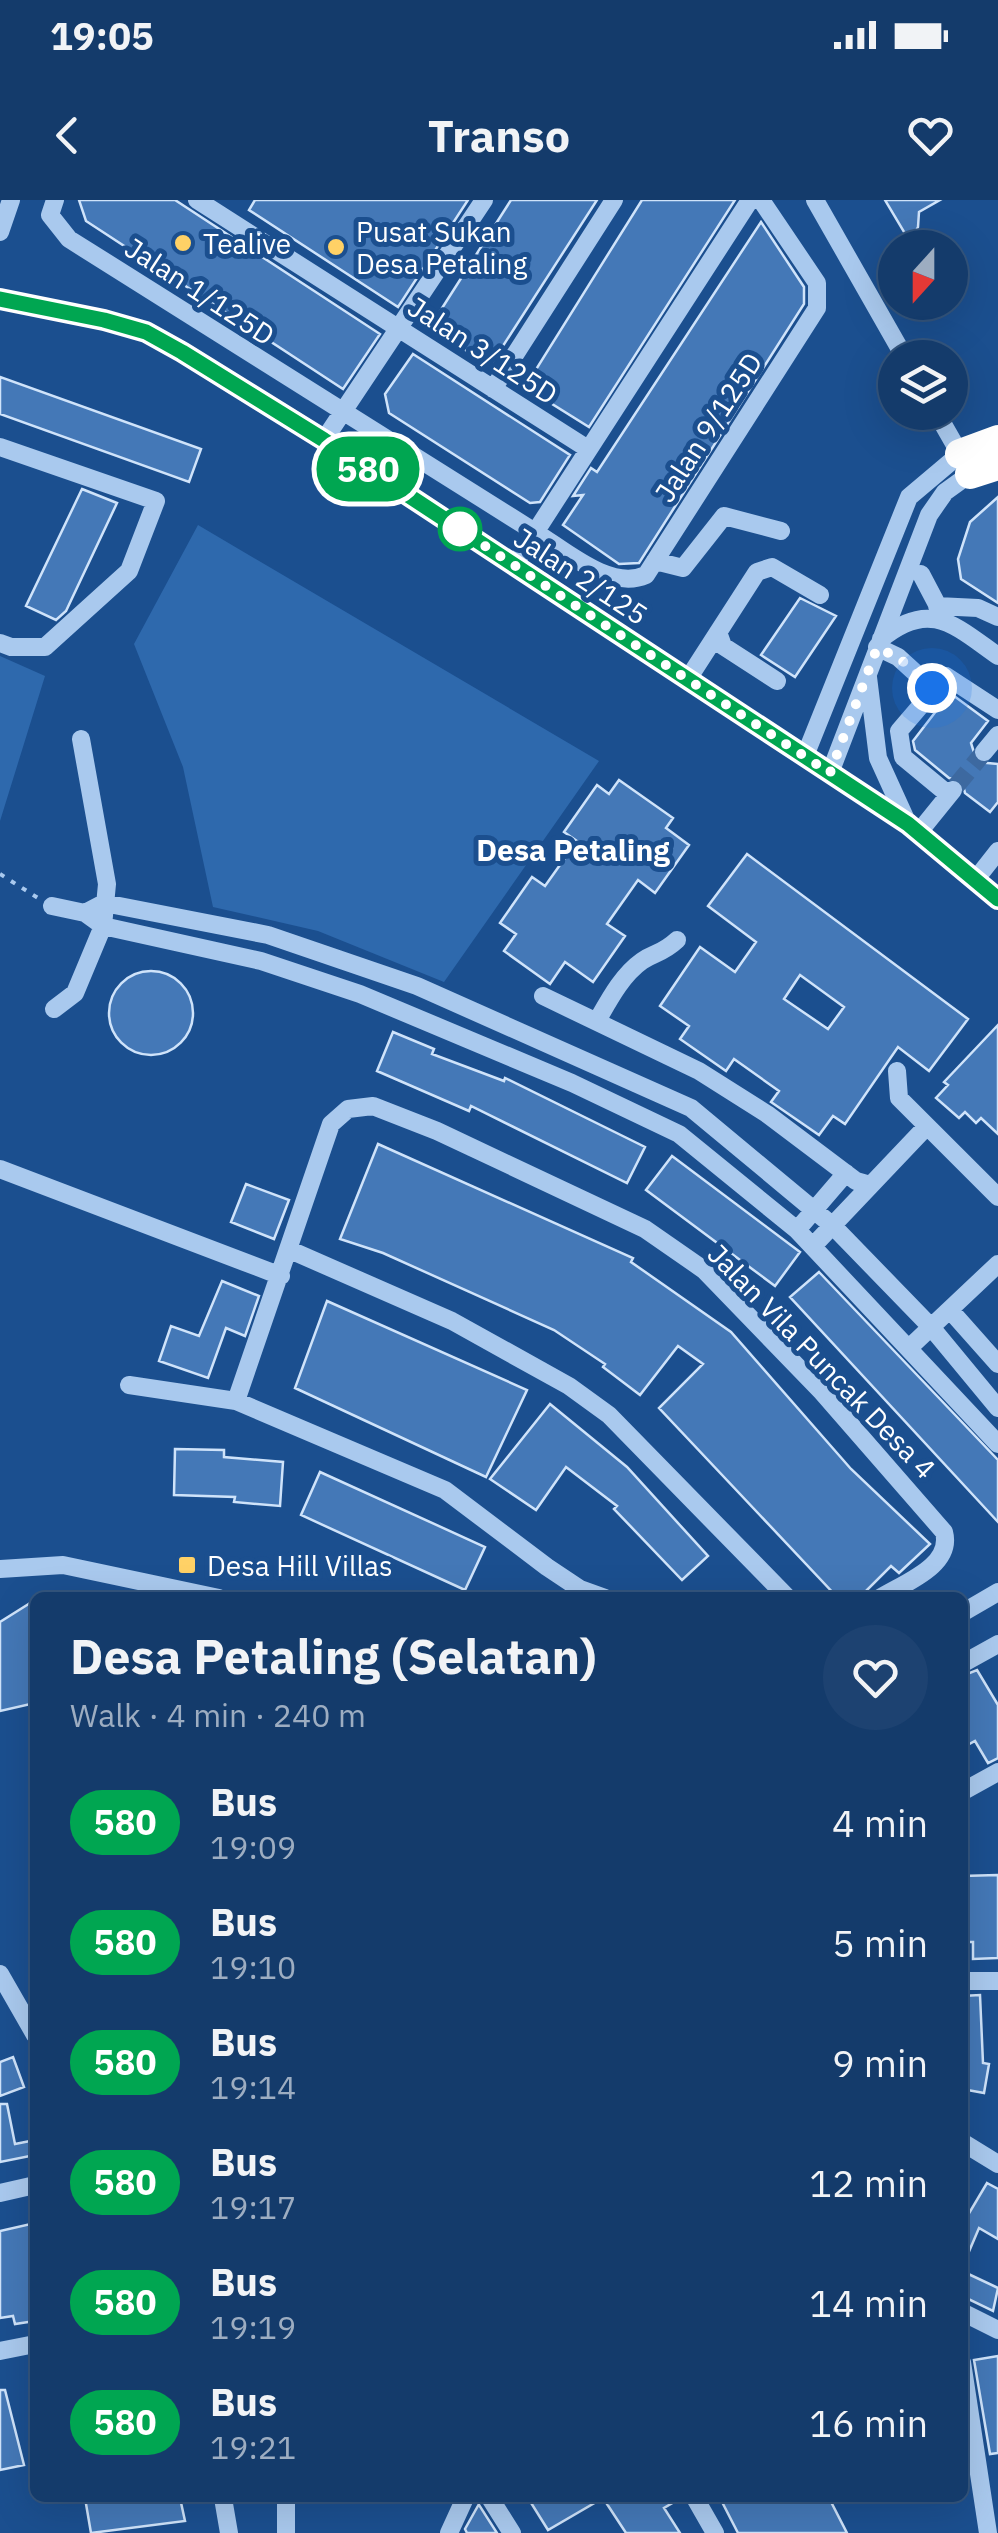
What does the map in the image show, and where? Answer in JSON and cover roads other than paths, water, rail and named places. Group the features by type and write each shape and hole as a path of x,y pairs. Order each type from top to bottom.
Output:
{"highway":[{"path":"976,464 998,440"}],"street":[{"path":"0,232 11,200"},
{"name":"Jalan 1/125D","path":"56,200 50,215 68,240 341,414"},
{"name":"Jalan 3/125D","path":"197,200 588,449"},
{"path":"324,440 484,200"},
{"path":"493,388 614,200"},
{"path":"514,565 750,200"},
{"name":"Jalan 9/125D","path":"655,561 817,308 818,284 761,200"},
{"path":"816,200 895,340"},
{"name":"Jalan 2/125","path":"0,300 62,310 146,332 324,440 806,756 914,828 998,899"},
{"path":"341,414 612,578 631,582 646,575 655,561 683,568 724,516 781,532"},
{"path":"950,430 976,464"},
{"path":"0,447 156,502 129,571 45,648 11,648 0,643"},
{"path":"830,773 929,514 945,492 976,464"},
{"path":"806,756 909,497 976,464"},
{"path":"688,679 757,572 772,567 820,595"},
{"path":"921,574 942,613 998,656"},
{"path":"878,644 914,618 978,608 998,616"},
{"path":"718,632 722,646 777,680"},
{"path":"878,644 932,688"},
{"path":"868,672 878,758 914,828 952,791 905,759 898,738 900,728 942,677 952,676 998,710"},
{"path":"984,752 998,735"},
{"path":"54,1009 75,993 103,926 107,884 81,739"},
{"path":"976,879 998,851"},
{"path":"85,913 104,903 268,934 418,986 691,1108 833,1226 930,1327 998,1408"},
{"path":"52,906 85,913 103,926 261,961 409,1012 679,1134 797,1230 998,1444"},
{"path":"597,1021 618,985 645,958 660,956 677,940"},
{"path":"409,1012 418,986"},
{"path":"543,996 699,1071 766,1114 846,1174 870,1185"},
{"path":"898,1071 899,1098 998,1197"},
{"name":"Jalan Vila Puncak Desa 4","path":"290,1250 332,1124 348,1108 372,1106 437,1131 645,1229 704,1270 938,1524 946,1542 940,1560 890,1592"},
{"path":"813,1246 927,1126"},
{"path":"0,1169 281,1276"},
{"path":"797,1230 846,1174"},
{"path":"236,1401 290,1250 452,1321 569,1386 609,1415 782,1592"},
{"path":"910,1347 998,1264"},
{"path":"950,1310 998,1364"},
{"path":"129,1385 236,1401 445,1490 547,1567 588,1592"},
{"path":"0,1570 62,1565 192,1592"},
{"path":"968,1610 998,1592"},
{"path":"968,1661 998,1644"},
{"path":"968,1789 998,1772"},
{"path":"0,1974 30,2027"},
{"path":"968,1981 998,1981"},
{"path":"968,2146 998,2164"},
{"path":"0,2193 30,2186"},
{"path":"968,2315 998,2330"},
{"path":"0,2351 30,2345"},
{"path":"968,2401 988,2533"},
{"path":"224,2502 228,2533"},
{"path":"286,2502 286,2533"},
{"path":"448,2533 463,2502"},
{"path":"493,2502 512,2533"},
{"path":"697,2502 716,2533"}],"tunnel":[{"path":"956,786 984,752"}],"place":[{"name":"Tealive","path":"183,243"},
{"name":"Pusat Sukan Desa Petaling","path":"336,247"},
{"name":"Desa Hill Villas","path":"187,1565"}],"district":[{"name":"Desa Petaling","path":"573,849"}]}
